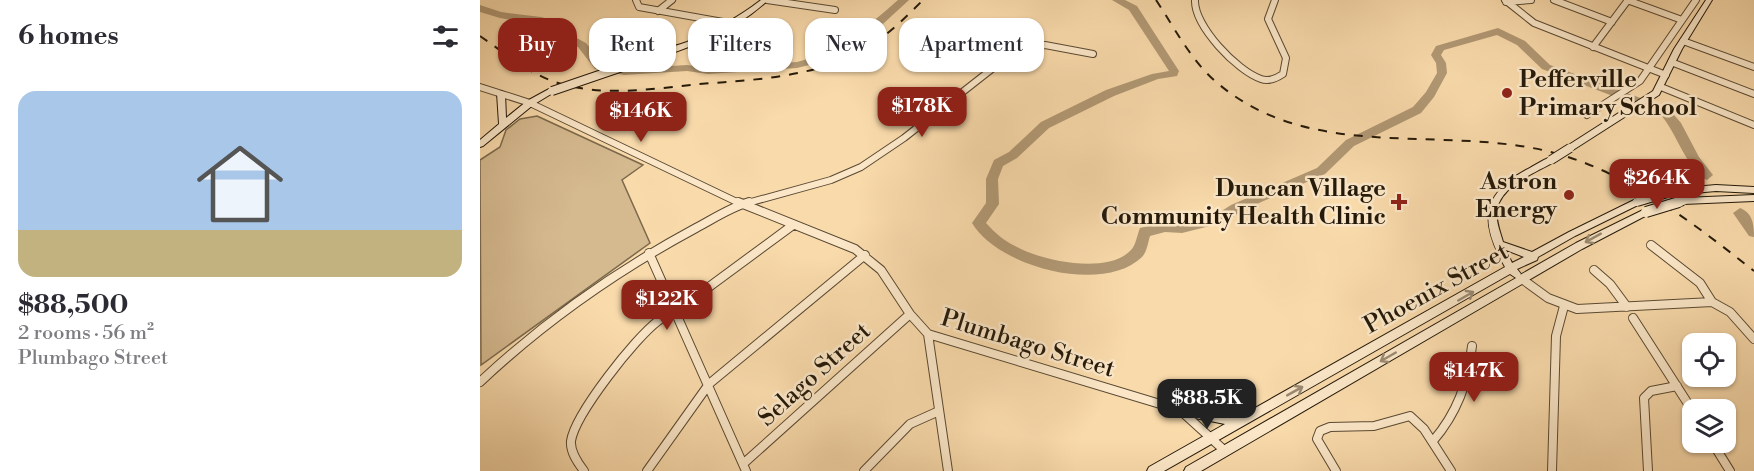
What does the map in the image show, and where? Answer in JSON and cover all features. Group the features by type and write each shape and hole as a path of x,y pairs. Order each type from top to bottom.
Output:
{"main road":[{"path":"742,18 766,0"},
{"path":"1522,279 1512,270 1499,244 1490,215 1495,200 1506,188 1645,102 1661,87 1671,62 1709,0"},
{"path":"480,144 530,103 552,91 688,44"},
{"path":"501,93 503,124"},
{"name":"Phoenix Street","path":"1153,471 1617,210 1671,192 1716,188 1754,190"},
{"name":"Phoenix Street","path":"1190,471 1611,228 1646,212 1683,201 1754,198"},
{"path":"1499,244 1534,257"},
{"path":"1180,410 1239,422"}],"street":[{"path":"636,0 639,7 699,18"},
{"path":"658,11 672,0"},
{"path":"766,0 835,10"},
{"path":"1195,0 1193,7 1211,38 1253,74 1269,80 1280,77 1286,68 1286,58 1268,19 1275,0"},
{"path":"1505,1 1531,0"},
{"path":"1554,0 1612,22"},
{"path":"1593,46 1627,0 1682,20"},
{"path":"1587,115 1640,81 1696,0"},
{"path":"1505,1 1534,23 1666,75"},
{"path":"1683,41 1754,67"},
{"path":"480,382 512,352 559,315 650,253 742,204 831,180 861,167 903,138 996,63 1019,50 1055,45 1093,54"},
{"path":"1671,62 1754,94"},
{"name":"Plumbago Street","path":"480,87 530,103 742,204 847,245 865,255 882,270 910,314 928,334 1180,410 1225,451"},
{"path":"1661,87 1754,125"},
{"path":"584,471 572,451 574,430 578,421 646,333 659,321 675,312 793,225"},
{"path":"1651,245 1700,283 1712,302 1730,312 1754,339"},
{"path":"650,253 745,467"},
{"path":"647,471 709,384 865,255"},
{"path":"1594,270 1610,284 1627,307"},
{"path":"1522,279 1543,296 1564,306 1587,309 1712,302"},
{"path":"1552,471 1556,336 1564,306"},
{"name":"Selago Street","path":"745,467 910,314"},
{"path":"1633,318 1685,399"},
{"path":"928,334 948,471"},
{"path":"1433,441 1448,424 1464,395 1472,346"},
{"path":"1648,471 1644,398 1651,391 1677,386"},
{"path":"864,471 910,424 939,411"},
{"path":"1336,471 1317,439 1324,428 1365,427 1410,416 1419,422 1451,471"},
{"path":"1719,453 1730,471"}],"shaded area":[{"path":"537,116 643,165 622,180 650,243 481,365 480,160 500,147 506,130 520,119"}],"waterway":[{"path":"480,8 500,15 562,26 564,36 582,45 599,67 624,72 687,68 708,71 797,65 813,61 868,32 904,0"},
{"path":"1117,0 1133,8 1174,71 1173,74 1156,76 1110,93 1045,125 1013,155 998,163 992,179 992,204 979,223 991,238 1012,251 1039,262 1068,268 1097,269 1121,264 1138,252 1145,232 1165,227 1182,228 1221,218 1236,208 1321,171 1350,143 1417,110 1430,94 1442,73 1441,63 1436,55 1440,48 1498,31 1521,43 1546,67 1664,111 1671,118 1707,175"},
{"path":"1740,213 1754,232"}],"railway":[{"path":"480,36 527,69 558,83 593,90 646,90 777,77 815,69 862,51 898,24 923,0"},
{"path":"1156,0 1190,53 1206,72 1215,81 1252,106 1291,123 1332,132 1374,137 1504,144 1547,151 1576,160 1604,171 1656,200 1706,234 1754,271"}],"place":[{"name":"Pefferville Primary School","path":"1507,93"},
{"name":"Astron Energy","path":"1569,195"},
{"name":"Duncan Village Community Health Clinic","path":"1399,202"}]}
